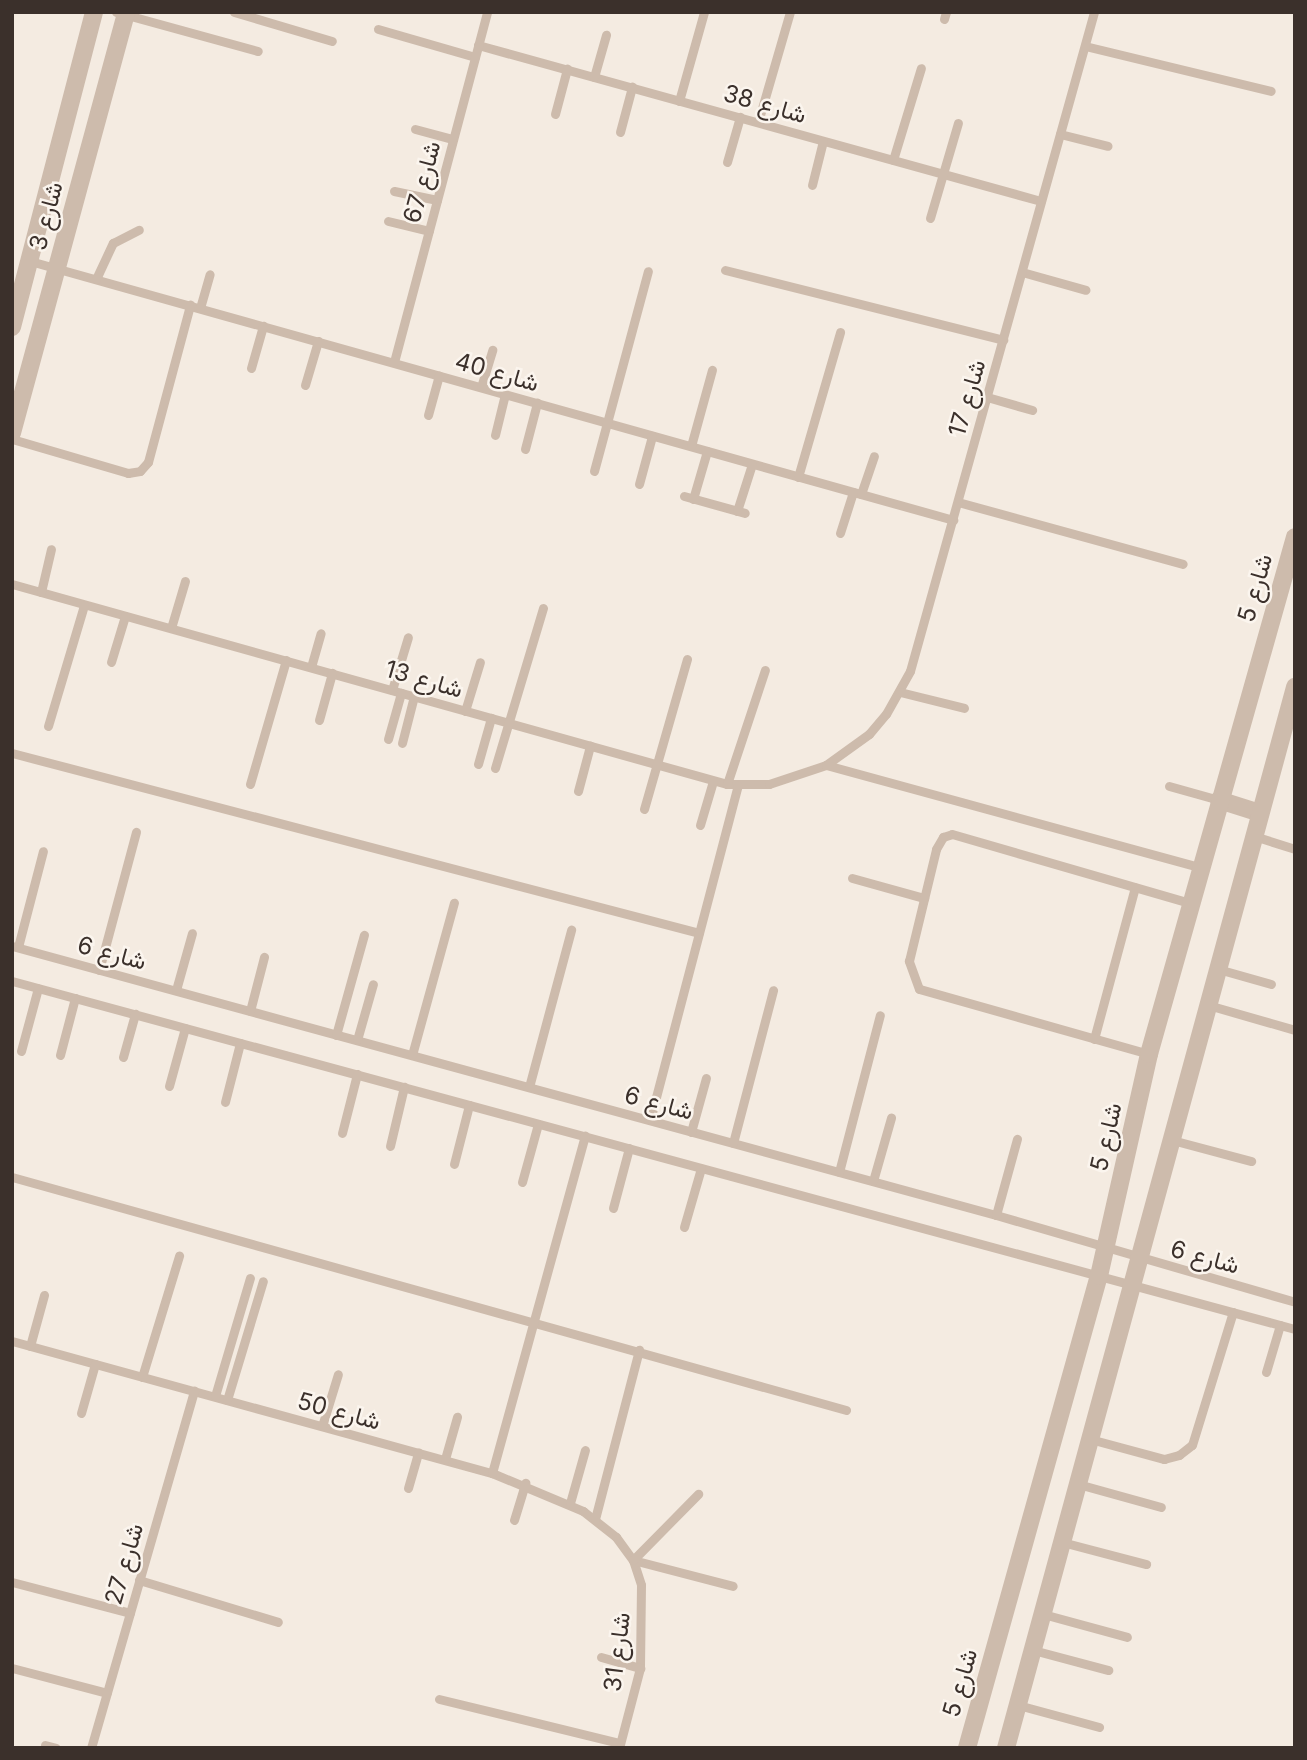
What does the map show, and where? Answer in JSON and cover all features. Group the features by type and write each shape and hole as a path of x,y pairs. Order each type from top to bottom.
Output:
{"street":[{"name":"شارع 3","path":"12,327 94,12"},
{"name":"شارع 3","path":"12,433 122,13"},
{"name":"شارع 5","path":"967,1748 1106,1250 1149,1054 1295,537"},
{"path":"1006,1748 1254,836 1288,739 1295,687"},
{"path":"1219,800 1261,813"}],"lane":[{"path":"234,12 332,41"},
{"name":"شارع 67","path":"394,362 487,12"},
{"path":"679,100 704,12"},
{"path":"758,122 790,12"},
{"name":"شارع 17","path":"826,765 869,734 900,692 953,520 1094,12"},
{"path":"122,13 258,51"},
{"path":"378,29 475,57"},
{"path":"594,77 606,35"},
{"name":"شارع 38","path":"478,45 1041,201"},
{"path":"1085,46 1271,91"},
{"path":"893,160 921,68"},
{"path":"555,114 567,69"},
{"path":"620,132 632,87"},
{"path":"727,162 740,117"},
{"path":"930,218 958,123"},
{"path":"415,129 453,139"},
{"path":"1060,134 1108,146"},
{"path":"812,185 823,141"},
{"path":"394,191 437,200"},
{"path":"388,221 429,231"},
{"path":"96,279 113,243 139,230"},
{"name":"شارع 40","path":"30,261 953,520"},
{"path":"725,270 1003,340"},
{"path":"594,471 648,271"},
{"path":"1022,272 1086,290"},
{"path":"12,439 128,473 139,471 148,463 195,307 211,274"},
{"path":"251,368 263,326"},
{"path":"798,477 840,331"},
{"path":"305,384 318,341"},
{"path":"481,387 492,350"},
{"path":"691,446 712,370"},
{"path":"428,415 439,375"},
{"path":"495,435 505,394"},
{"path":"987,397 1032,410"},
{"path":"525,449 537,403"},
{"path":"639,484 652,436"},
{"path":"707,451 688,497 741,512 752,464"},
{"path":"840,533 874,456"},
{"path":"958,502 1183,564"},
{"path":"41,592 51,549"},
{"path":"171,628 185,581"},
{"name":"شارع 13","path":"12,584 713,781 738,785 789,779 826,765"},
{"path":"48,726 84,605"},
{"path":"495,768 543,608"},
{"path":"111,662 125,616"},
{"path":"311,667 321,633"},
{"path":"388,739 408,637"},
{"path":"644,809 687,659"},
{"path":"250,784 286,660"},
{"path":"465,711 480,662"},
{"path":"727,784 765,670"},
{"path":"319,720 332,673"},
{"path":"900,692 964,708"},
{"path":"402,743 414,696"},
{"path":"478,764 491,718"},
{"path":"578,791 590,746"},
{"path":"12,753 699,933"},
{"path":"826,765 1200,867"},
{"path":"700,825 713,781"},
{"path":"650,1120 738,785"},
{"path":"1169,786 1219,800"},
{"path":"99,970 135,832"},
{"path":"1149,1054 919,989 909,961 938,845 952,834 1190,904"},
{"path":"1254,836 1295,849"},
{"path":"15,947 43,850"},
{"path":"852,878 925,898"},
{"path":"1094,1039 1135,887"},
{"path":"412,1055 454,903"},
{"path":"528,1087 571,930"},
{"path":"176,990 192,933"},
{"path":"336,1035 364,935"},
{"name":"شارع 6","path":"15,947 996,1215 1106,1250 1295,1302"},
{"path":"250,1011 264,957"},
{"path":"1218,969 1271,984"},
{"name":"شارع 6","path":"12,981 1295,1329"},
{"path":"357,1040 373,984"},
{"path":"21,1051 38,988"},
{"path":"733,1143 773,990"},
{"path":"60,1055 75,998"},
{"path":"1208,1005 1295,1030"},
{"path":"123,1057 135,1014"},
{"path":"839,1172 880,1015"},
{"path":"169,1086 185,1028"},
{"path":"225,1102 240,1043"},
{"path":"342,1133 357,1074"},
{"path":"691,1132 706,1078"},
{"path":"390,1146 404,1087"},
{"path":"454,1164 469,1105"},
{"path":"873,1181 891,1118"},
{"path":"522,1182 538,1124"},
{"path":"492,1473 537,1321 585,1136"},
{"path":"996,1215 1017,1139"},
{"path":"1171,1140 1251,1161"},
{"path":"613,1208 629,1148"},
{"path":"684,1227 701,1168"},
{"path":"12,1178 537,1321 846,1410"},
{"path":"142,1377 179,1256"},
{"path":"215,1396 250,1278"},
{"path":"227,1400 262,1282"},
{"path":"30,1346 44,1295"},
{"path":"1090,1439 1164,1459 1180,1455 1192,1445 1233,1312"},
{"path":"1266,1372 1280,1325"},
{"name":"شارع 50","path":"12,1341 525,1483 570,1503 595,1519 633,1560"},
{"path":"595,1519 639,1350"},
{"path":"81,1413 96,1364"},
{"path":"322,1426 338,1374"},
{"name":"شارع 27","path":"92,1748 194,1391"},
{"path":"445,1459 457,1417"},
{"path":"570,1503 585,1450"},
{"path":"408,1489 418,1452"},
{"path":"514,1520 525,1483"},
{"path":"1078,1485 1161,1507"},
{"path":"698,1494 633,1560 733,1586"},
{"path":"1062,1542 1146,1564"},
{"name":"شارع 31","path":"620,1745 640,1668 644,1612 633,1560"},
{"path":"139,1580 278,1622"},
{"path":"12,1581 130,1613"},
{"path":"1043,1614 1127,1637"},
{"path":"1033,1650 1108,1670"},
{"path":"601,1657 640,1668"},
{"path":"12,1668 107,1693"},
{"path":"439,1699 620,1745"},
{"path":"1018,1705 1099,1727"},
{"path":"45,1745 56,1748"}]}
